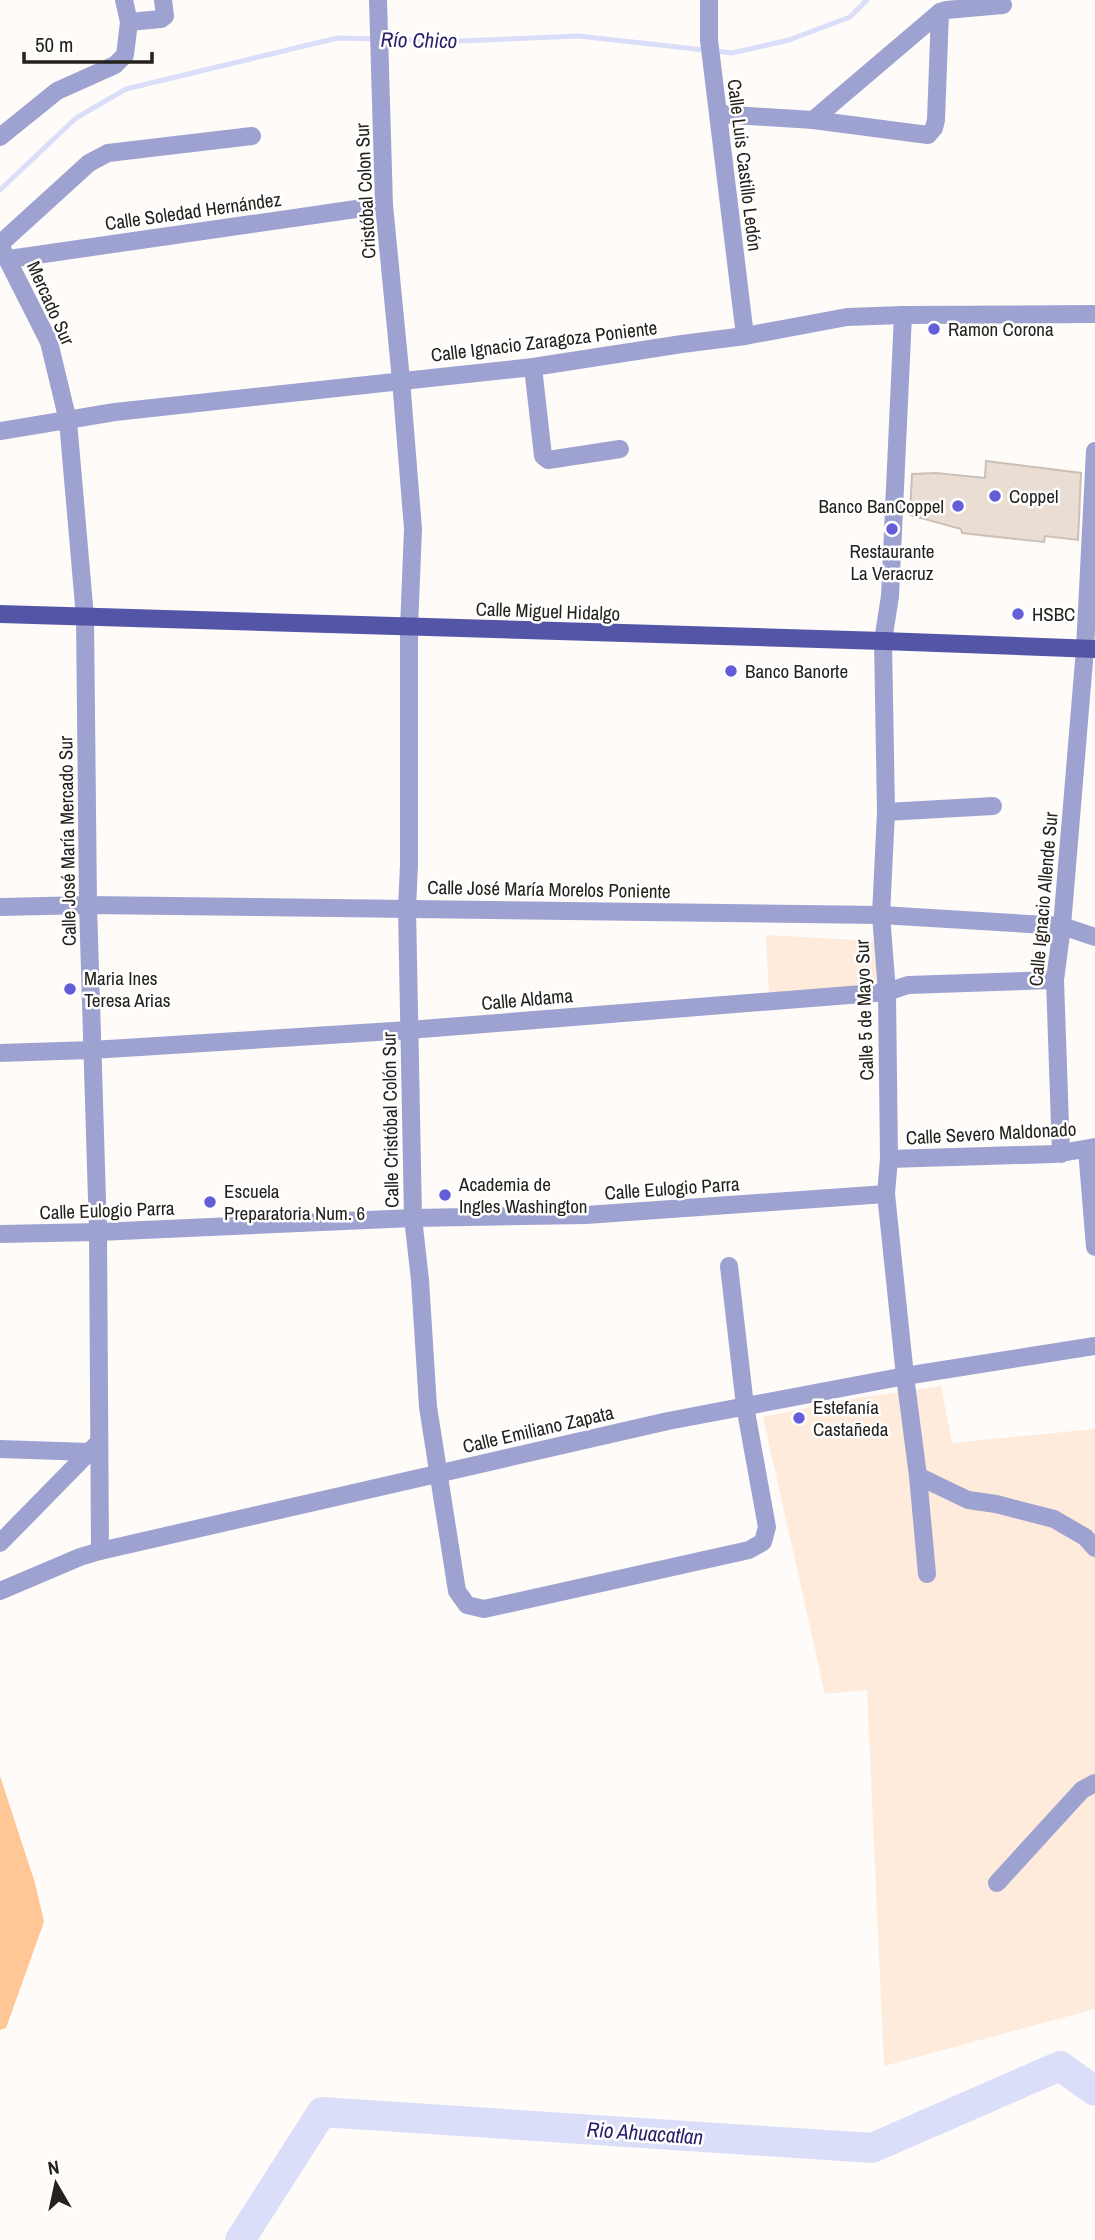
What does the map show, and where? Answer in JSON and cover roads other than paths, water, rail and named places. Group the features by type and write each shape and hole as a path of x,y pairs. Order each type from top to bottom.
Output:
{"main road":[{"name":"Calle Miguel Hidalgo","path":"0,614 1090,649"}],"street":[{"path":"0,137 57,91 115,65 125,55 129,22 124,0"},
{"path":"129,22 161,19 165,16 163,0"},
{"name":"Cristóbal Colon Sur","path":"378,0 384,205 413,529 409,628"},
{"name":"Calle Luis Castillo Ledón","path":"709,0 709,40 745,336"},
{"path":"813,120 940,12 1003,5"},
{"path":"718,114 813,120 928,135 936,120 940,12"},
{"path":"3,249 89,163 108,153 252,136"},
{"name":"Calle Soledad Hernández","path":"3,249 384,205"},
{"name":"Mercado Sur","path":"3,249 49,342 68,421 85,617"},
{"name":"Calle Ignacio Zaragoza Poniente","path":"0,431 116,412 533,367 745,336 847,317 1095,314"},
{"name":"Calle 5 de Mayo Sur","path":"903,315 890,596 883,641 886,812 881,915 887,992 889,1159 886,1194 927,1574"},
{"path":"533,367 543,456 548,460 620,449"},
{"name":"Calle Ignacio Allende Sur","path":"1060,1154 1055,980 1090,649 1095,451"},
{"name":"Calle José María Mercado Sur","path":"85,617 88,905 97,1232 94,1447 100,1551"},
{"name":"Calle Cristóbal Colón Sur","path":"409,628 407,908 414,1218 428,1407 457,1591 467,1605 484,1609 749,1550 763,1542 767,1527 745,1406"},
{"path":"886,812 993,806"},
{"name":"Calle José María Morelos Poniente","path":"0,907 88,905 881,915 1062,926 1095,937"},
{"name":"Calle Aldama","path":"0,1053 92,1050 409,1030 887,992 908,985 1055,980"},
{"path":"1091,1148 1095,1247"},
{"name":"Calle Severo Maldonado","path":"889,1159 1060,1154 1091,1148"},
{"name":"Calle Eulogio Parra","path":"0,1234 414,1218 586,1215 886,1194"},
{"path":"729,1266 745,1406"},
{"name":"Calle Emiliano Zapata","path":"0,1591 100,1551 668,1421 905,1376 1095,1346"},
{"path":"0,1449 94,1447"},
{"path":"0,1543 94,1447"},
{"path":"918,1476 968,1500 996,1504 1054,1519 1086,1537 1095,1548"},
{"path":"997,1883 1082,1790 1095,1783"}],"waterway":[{"name":"Río Chico","path":"715,51 732,53 789,40 850,17 867,0"},
{"name":"Río Chico","path":"0,190 76,118 126,89 337,38 460,41 578,36 705,50"},
{"name":"Rio Ahuacatlan","path":"240,2240 322,2112 872,2148 1060,2066 1095,2091"}],"place":[{"name":"Ramon Corona","path":"934,329"},
{"name":"Coppel","path":"995,496"},
{"name":"Banco BanCoppel","path":"958,506"},
{"name":"Restaurante La Veracruz","path":"892,529"},
{"name":"HSBC","path":"1018,614"},
{"name":"Banco Banorte","path":"731,671"},
{"name":"Maria Ines Teresa Arias","path":"70,989"},
{"name":"Academia de Ingles Washington","path":"445,1195"},
{"name":"Escuela Preparatoria Num. 6","path":"210,1202"},
{"name":"Estefanía Castañeda","path":"799,1418"}]}
